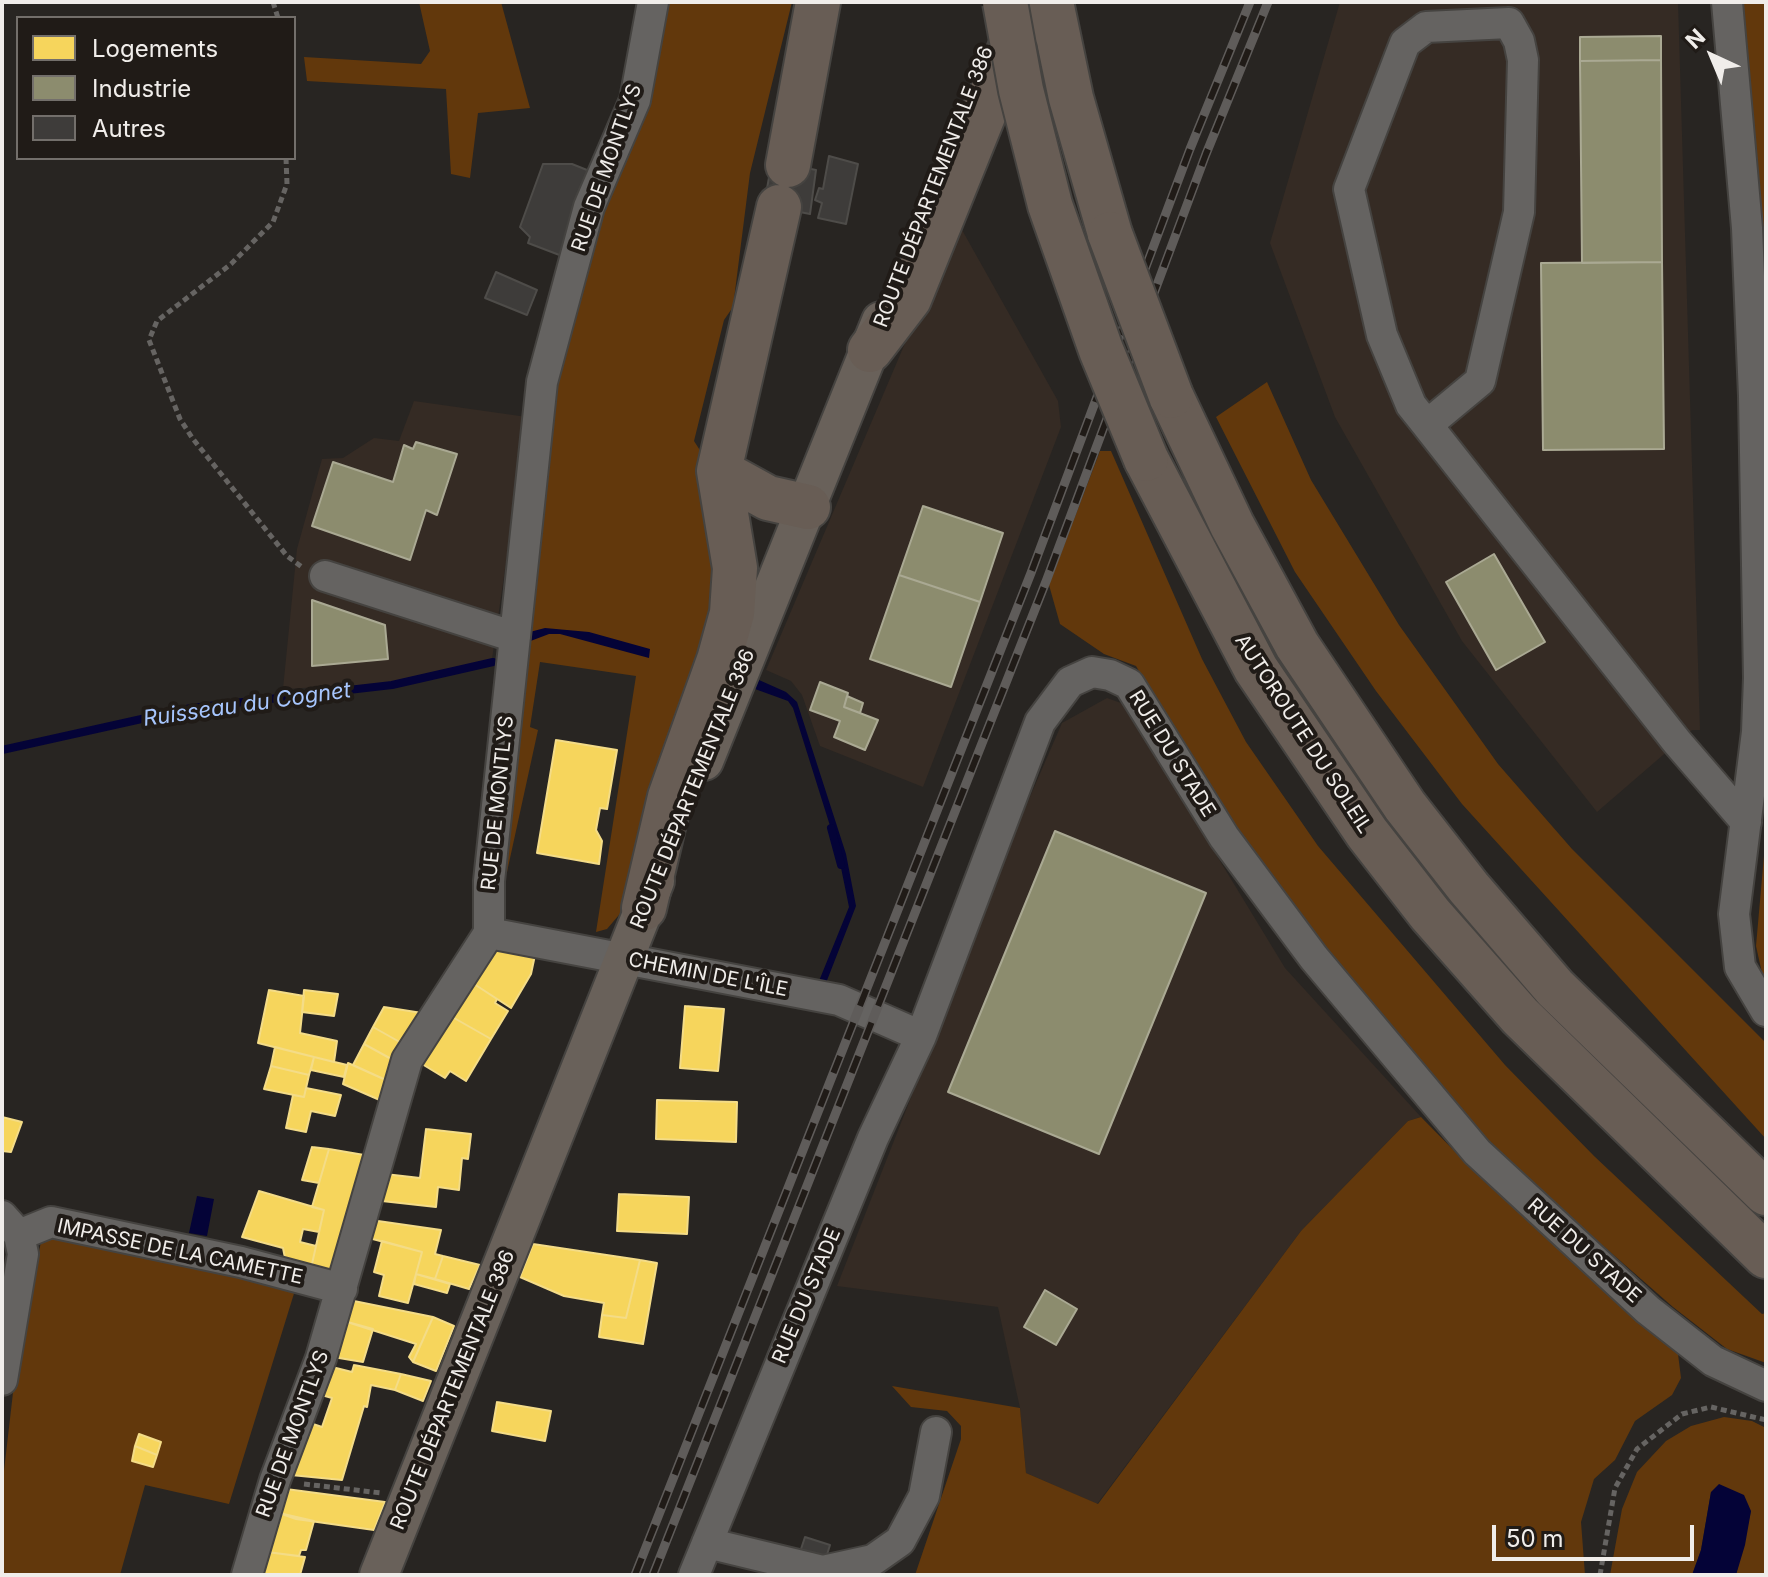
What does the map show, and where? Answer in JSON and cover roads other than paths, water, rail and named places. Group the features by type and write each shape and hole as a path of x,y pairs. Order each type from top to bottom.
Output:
{"highway":[{"path":"788,165 818,2"},
{"name":"AUTOROUTE DU SOLEIL","path":"1006,2 1021,90 1050,205 1101,350 1146,459 1256,669 1367,833 1430,914 1520,1016 1766,1256"},
{"path":"870,350 909,299 1029,2"},
{"path":"1051,2 1071,98 1110,234 1171,396 1232,525 1297,645 1405,806 1469,888 1555,988 1766,1193"},
{"path":"644,908 670,797 719,660 732,613 735,568 719,471 779,207"},
{"path":"719,471 768,498 808,507"}],"main road":[{"name":"ROUTE DÉPARTEMENTALE 386","path":"379,1575 644,908 808,507 1006,2"}],"street":[{"name":"RUE DE MONTLYS","path":"247,1575 275,1480 321,1358 407,1060 489,933 489,881 542,382 589,207 635,100 653,2"},
{"path":"1727,2 1747,228 1754,396 1759,678 1734,914 1740,967 1766,1011"},
{"path":"1427,425 1480,381 1519,212 1523,60 1519,41 1509,23 1426,27 1405,43 1349,189 1382,335 1411,405 1677,742 1746,822"},
{"path":"325,576 515,637"},
{"name":"RUE DU STADE","path":"694,1575 873,1138 921,1036 1040,722 1070,682 1092,672 1110,675 1129,684 1224,837 1314,958 1477,1152 1648,1310 1713,1361 1766,1386"},
{"name":"CHEMIN DE L'ÎLE","path":"489,933 839,1000 921,1036"},
{"name":"IMPASSE DE LA CAMETTE","path":"11,1225 51,1222 241,1262 342,1289"},
{"path":"2,1380 23,1254 11,1225"},
{"path":"707,1543 823,1571 873,1560 900,1541 924,1496 936,1432"}],"waterway":[{"name":"Ruisseau du Cognet","path":"2,750 191,708 392,685 493,662"},
{"path":"831,828 841,865"}],"railway":[{"path":"635,1575 1031,573 1190,149 1250,2"},
{"path":"653,1575 1047,579 1206,154 1268,2"}]}
